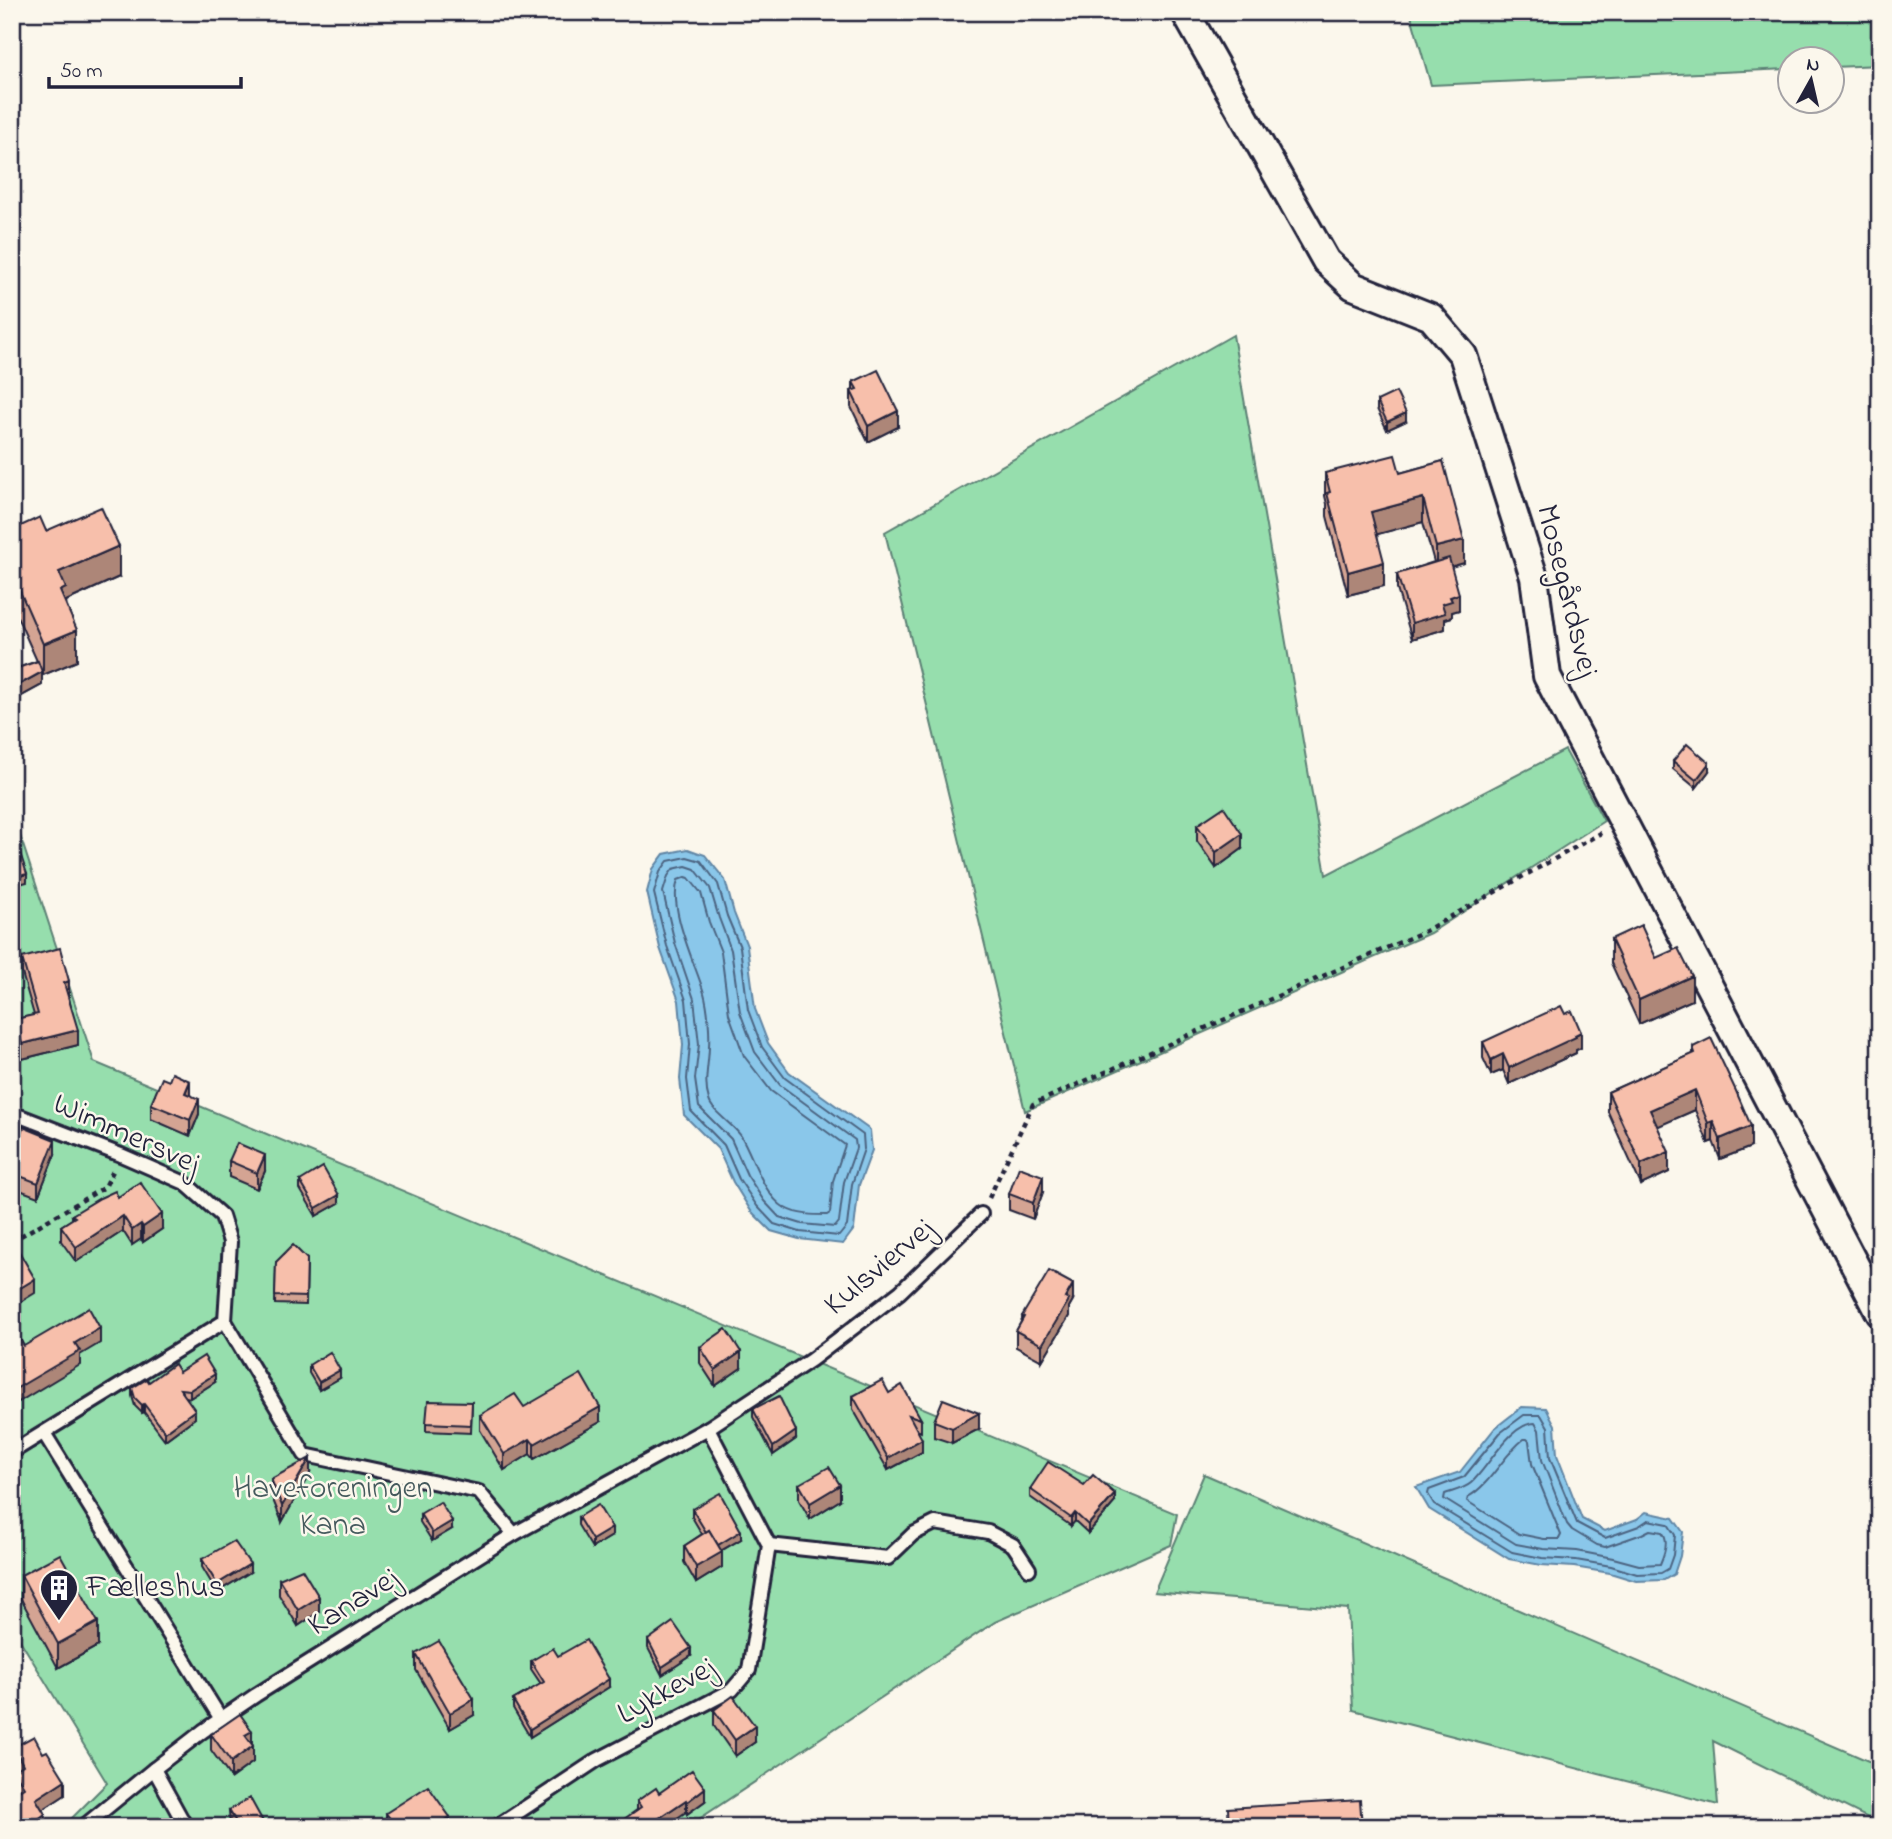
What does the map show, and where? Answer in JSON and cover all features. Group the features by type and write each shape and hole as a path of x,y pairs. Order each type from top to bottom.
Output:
{"street":[{"name":"Mosegårdsvej","path":"1185,12 1326,261 1353,286 1432,317 1463,355 1534,577 1547,676 1880,1313"}],"lane":[{"name":"Wimmersvej","path":"12,1113 185,1183 222,1216 230,1242 225,1321"},
{"name":"Kulsviervej","path":"811,1360 900,1292 981,1214"},
{"path":"12,1452 225,1321 305,1455 479,1492 514,1534"},
{"name":"Kanavej","path":"83,1827 154,1769 256,1695 514,1534 708,1428 811,1360"},
{"path":"708,1428 769,1545 888,1558 913,1534 935,1523 988,1532 1013,1545 1029,1569"},
{"path":"44,1433 221,1719"},
{"name":"Lykkevej","path":"496,1827 597,1760 732,1690 749,1670 769,1545"},
{"path":"154,1769 186,1827"}],"path":[{"path":"981,1214 1033,1104 1424,931 1623,821"},
{"path":"12,1241 105,1187 121,1155"}],"green space":[{"path":"1410,12 1880,12 1880,65 1846,66 1846,46 1776,46 1776,70 1431,85"},
{"path":"1233,335 1326,875 1565,750 1604,821 1430,933 1025,1111 885,532"},
{"name":"Haveforeningen Kana","path":"12,811 94,1062 1177,1514 1171,1545 995,1622 687,1827 63,1827 107,1783 12,1627"},
{"path":"1204,1474 1880,1766 1880,1824 1713,1741 1718,1805 1353,1710 1348,1609 1154,1592"}],"water":[{"path":"688,849 705,855 725,880 747,946 755,1009 768,1043 789,1072 870,1130 872,1150 859,1185 854,1229 843,1244 799,1239 771,1231 751,1211 733,1182 718,1149 684,1115 680,1079 683,1045 679,1001 660,948 647,892 653,869 664,854"},
{"path":"1522,1407 1546,1408 1555,1425 1557,1455 1582,1519 1605,1531 1637,1519 1646,1512 1673,1518 1683,1532 1674,1574 1664,1580 1636,1581 1610,1573 1509,1559 1429,1509 1416,1487 1460,1472 1495,1428"}],"building":[{"path":"878,370 898,411 868,426 851,391 857,389 853,382"},
{"path":"1396,392 1406,413 1387,422 1377,401"},
{"path":"1395,455 1400,473 1443,461 1464,540 1436,547 1423,498 1371,512 1384,562 1348,572 1327,493 1330,492 1325,473"},
{"path":"101,507 119,546 59,572 66,588 60,591 77,630 43,644 12,573 12,530 40,517 46,531"},
{"path":"1449,558 1459,594 1450,597 1452,601 1442,604 1445,613 1412,623 1397,574"},
{"path":"38,661 42,672 13,688 16,697 12,698 12,670"},
{"path":"1687,744 1709,763 1696,780 1673,761"},
{"path":"1224,807 1242,834 1216,852 1197,825"},
{"path":"17,844 27,874 12,878 12,846"},
{"path":"1641,925 1656,958 1678,948 1692,976 1639,1000 1611,939"},
{"path":"60,948 69,981 64,983 78,1030 22,1044 16,1019 38,1014 22,958"},
{"path":"1561,1006 1565,1014 1572,1011 1581,1032 1575,1035 1576,1037 1509,1068 1503,1054 1491,1060 1483,1042"},
{"path":"1711,1038 1751,1126 1720,1139 1713,1121 1708,1123 1695,1090 1650,1110 1669,1152 1641,1164 1608,1092 1695,1053 1693,1047"},
{"path":"172,1073 190,1081 185,1093 199,1099 190,1120 151,1104 162,1078 169,1081"},
{"path":"23,1127 55,1140 38,1183 12,1173 12,1154"},
{"path":"237,1143 265,1155 257,1173 229,1161"},
{"path":"323,1167 339,1195 316,1208 300,1181"},
{"path":"1019,1167 1043,1176 1033,1203 1009,1194"},
{"path":"140,1182 162,1214 143,1227 141,1224 132,1230 123,1216 76,1247 61,1226 75,1217 72,1215 100,1198 115,1191 118,1197"},
{"path":"293,1245 307,1259 306,1297 275,1296 276,1262"},
{"path":"17,1248 35,1279 12,1293 12,1251"},
{"path":"1049,1271 1073,1284 1065,1298 1069,1300 1042,1345 1016,1331"},
{"path":"89,1308 100,1328 75,1343 80,1351 12,1391 12,1325 24,1346"},
{"path":"726,1329 741,1352 715,1370 700,1347"},
{"path":"330,1352 340,1370 319,1382 309,1365"},
{"path":"204,1356 215,1374 190,1390 180,1389 195,1410 165,1432 144,1404 135,1398 132,1388 147,1379 149,1382 174,1364 179,1372"},
{"path":"581,1374 600,1407 534,1444 530,1439 504,1454 480,1415 515,1394 524,1407"},
{"path":"882,1380 889,1393 902,1385 921,1419 909,1415 922,1439 888,1458 853,1396"},
{"path":"779,1396 796,1431 773,1447 753,1409"},
{"path":"943,1399 979,1413 952,1428 934,1421"},
{"path":"428,1401 472,1402 471,1425 426,1423"},
{"path":"310,1458 282,1506 271,1479"},
{"path":"1048,1462 1084,1485 1093,1475 1115,1494 1088,1525 1075,1513 1071,1518 1030,1489"},
{"path":"829,1467 840,1485 810,1503 799,1484"},
{"path":"720,1493 741,1531 718,1545 709,1530 706,1532 692,1509"},
{"path":"440,1502 452,1521 432,1533 420,1514"},
{"path":"598,1505 612,1528 592,1540 578,1517"},
{"path":"709,1530 722,1552 696,1567 684,1546"},
{"path":"234,1541 250,1564 217,1584 202,1559"},
{"path":"60,1554 98,1622 58,1644 21,1575"},
{"path":"302,1569 319,1597 298,1610 279,1579"},
{"path":"673,1622 691,1648 662,1667 648,1640"},
{"path":"586,1640 609,1679 530,1729 513,1700 544,1682 531,1661 553,1648 558,1656"},
{"path":"439,1641 474,1699 450,1713 416,1654"},
{"path":"733,1696 755,1726 735,1740 714,1710"},
{"path":"240,1714 252,1731 245,1735 253,1746 231,1762 211,1734"},
{"path":"34,1736 43,1753 47,1751 65,1780 36,1799 45,1814 27,1827 12,1827 12,1794 24,1787 14,1771 23,1765 14,1747"},
{"path":"692,1770 705,1788 687,1802 686,1800 646,1827 613,1827 641,1807 637,1801 656,1788 659,1793"},
{"path":"428,1786 450,1817 435,1827 396,1827 386,1813"},
{"path":"250,1798 266,1827 239,1827 229,1810"},
{"path":"1360,1800 1362,1827 1229,1827 1228,1808"}],"place":[{"name":"Fælleshus","path":"59,1622"}]}
